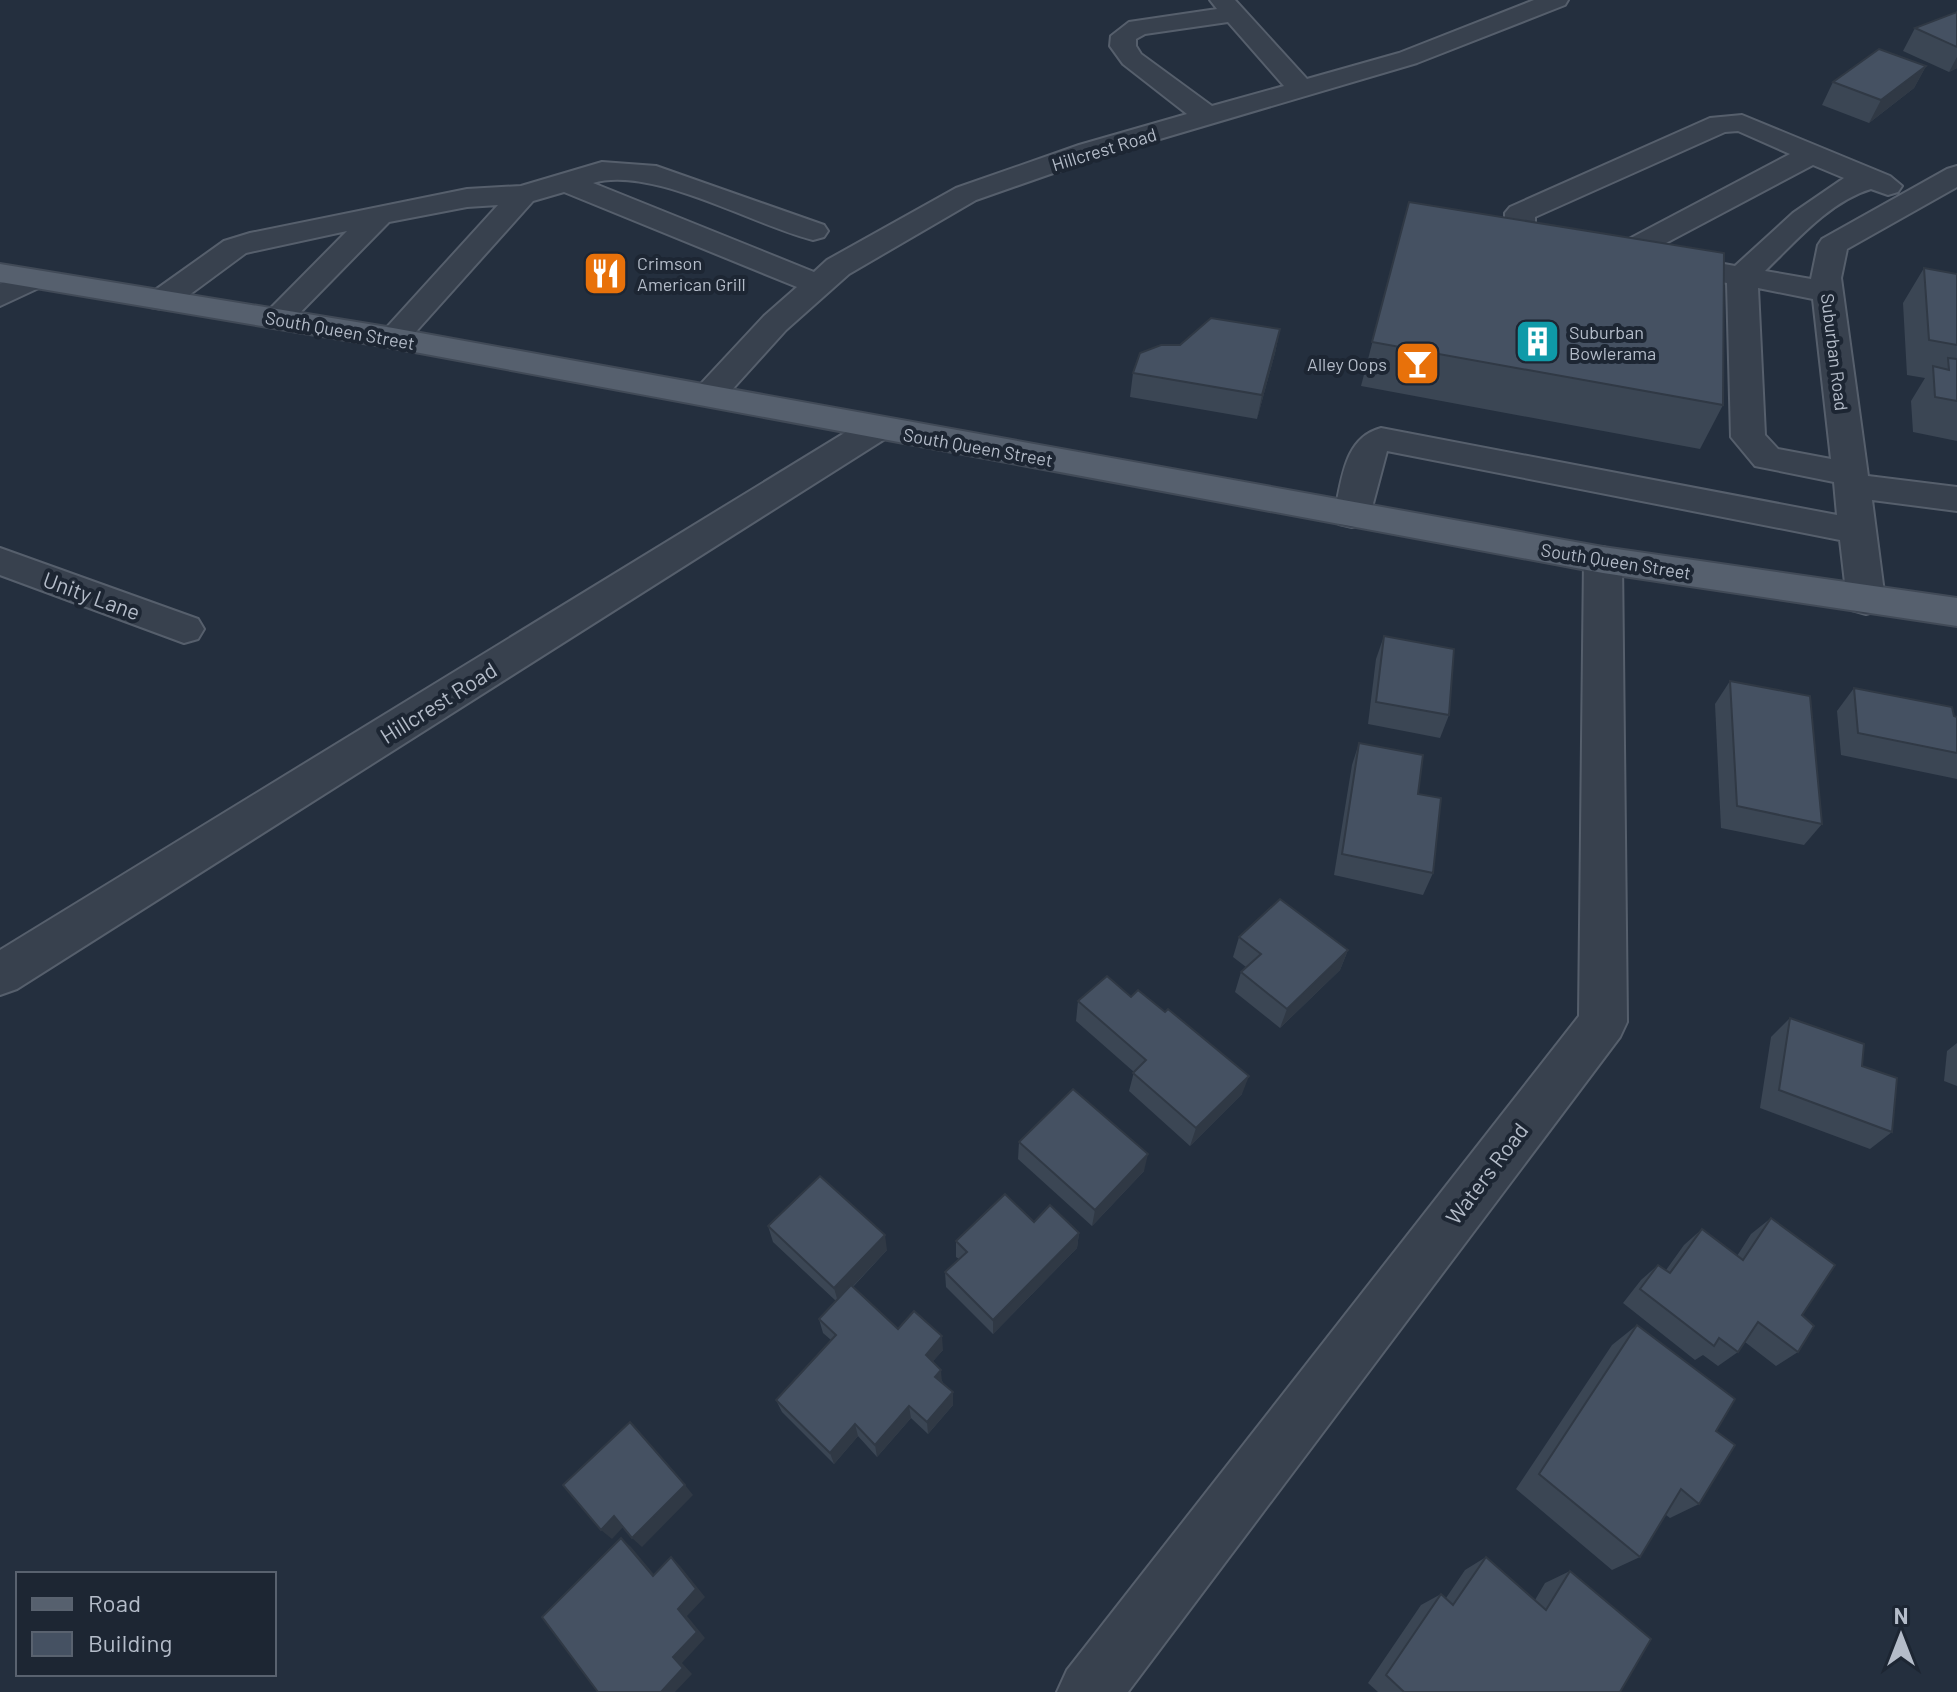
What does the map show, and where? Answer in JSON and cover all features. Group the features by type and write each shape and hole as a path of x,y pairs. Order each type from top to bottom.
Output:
{"main road":[{"name":"South Queen Street","path":"0,273 393,338 1603,560 1957,612"}],"street":[{"name":"Hillcrest Road","path":"708,396 775,323 818,285 851,260 966,194 1089,151 1408,58 1556,0"},
{"path":"1209,117 1132,59 1123,46 1124,36 1138,27 1228,7 1303,91"},
{"path":"1828,292 1536,240 1520,226 1520,213 1720,124 1742,123 1913,199"},
{"path":"1621,255 1812,154"},
{"path":"162,300 235,247 261,239 467,198 523,195 602,171 646,172 813,231"},
{"name":"Suburban Road","path":"1866,600 1826,278 1833,245 1957,175"},
{"path":"1869,179 1854,184 1805,217 1742,276 1748,437 1767,458 1851,480 1957,499"},
{"path":"565,182 818,285"},
{"path":"393,338 523,195"},
{"path":"689,232 733,202"},
{"path":"277,318 379,216"},
{"path":"0,297 32,279"},
{"name":"Hillcrest Road","path":"0,975 876,429"},
{"path":"1352,515 1368,449 1381,439 1858,531"},
{"name":"Waters Road","path":"1089,1692 1603,1022 1603,560"},
{"name":"Unity Lane","path":"0,561 184,629"}],"building":[{"path":"1957,12 1957,47 1915,28"},
{"path":"1879,49 1926,66 1881,100 1833,82"},
{"name":"Suburban Bowlerama","path":"1409,202 1724,253 1723,405 1372,342"},
{"path":"1924,268 1957,274 1957,345 1929,340"},
{"path":"1211,318 1280,329 1262,395 1133,373 1140,353 1161,345 1180,345"},
{"path":"1948,358 1957,359 1957,401 1935,397 1933,366 1949,370"},
{"path":"1384,636 1454,649 1449,715 1376,702"},
{"path":"1730,681 1810,696 1822,824 1737,806"},
{"path":"1854,688 1952,707 1957,717 1957,753 1858,733"},
{"path":"1359,743 1423,755 1418,794 1441,798 1433,873 1342,854"},
{"path":"1280,899 1348,950 1287,1009 1241,972 1261,954 1239,937"},
{"path":"1107,976 1131,997 1138,990 1165,1012 1168,1009 1249,1076 1196,1128 1133,1073 1146,1060 1078,1001"},
{"path":"1790,1018 1864,1044 1862,1066 1897,1078 1892,1132 1779,1090"},
{"path":"1073,1089 1148,1154 1095,1210 1019,1142"},
{"path":"820,1176 885,1235 834,1288 768,1226"},
{"path":"1005,1194 1034,1222 1050,1205 1079,1233 993,1320 945,1272 967,1252 956,1241"},
{"path":"1771,1218 1835,1265 1802,1315 1814,1326 1798,1352 1758,1322 1738,1352 1719,1338 1714,1346 1640,1289 1658,1265 1670,1273 1702,1229 1743,1260"},
{"path":"851,1285 898,1329 914,1311 942,1336 926,1355 941,1370 935,1377 953,1392 927,1422 909,1406 875,1445 855,1424 830,1453 776,1400 836,1335 819,1319"},
{"path":"1637,1325 1735,1399 1716,1431 1735,1445 1699,1504 1681,1489 1640,1557 1539,1474"},
{"path":"630,1422 685,1485 632,1538 614,1516 601,1530 563,1485"},
{"path":"621,1538 653,1576 671,1557 696,1589 678,1609 697,1632 673,1657 683,1668 661,1692 598,1692 542,1617"},
{"path":"1486,1557 1546,1610 1570,1571 1651,1639 1620,1692 1404,1692 1386,1675 1441,1594 1453,1605"}],"place":[{"name":"Crimson American Grill","path":"606,273"},
{"name":"Suburban Bowlerama","path":"1538,342"},
{"name":"Alley Oops","path":"1418,364"}]}
